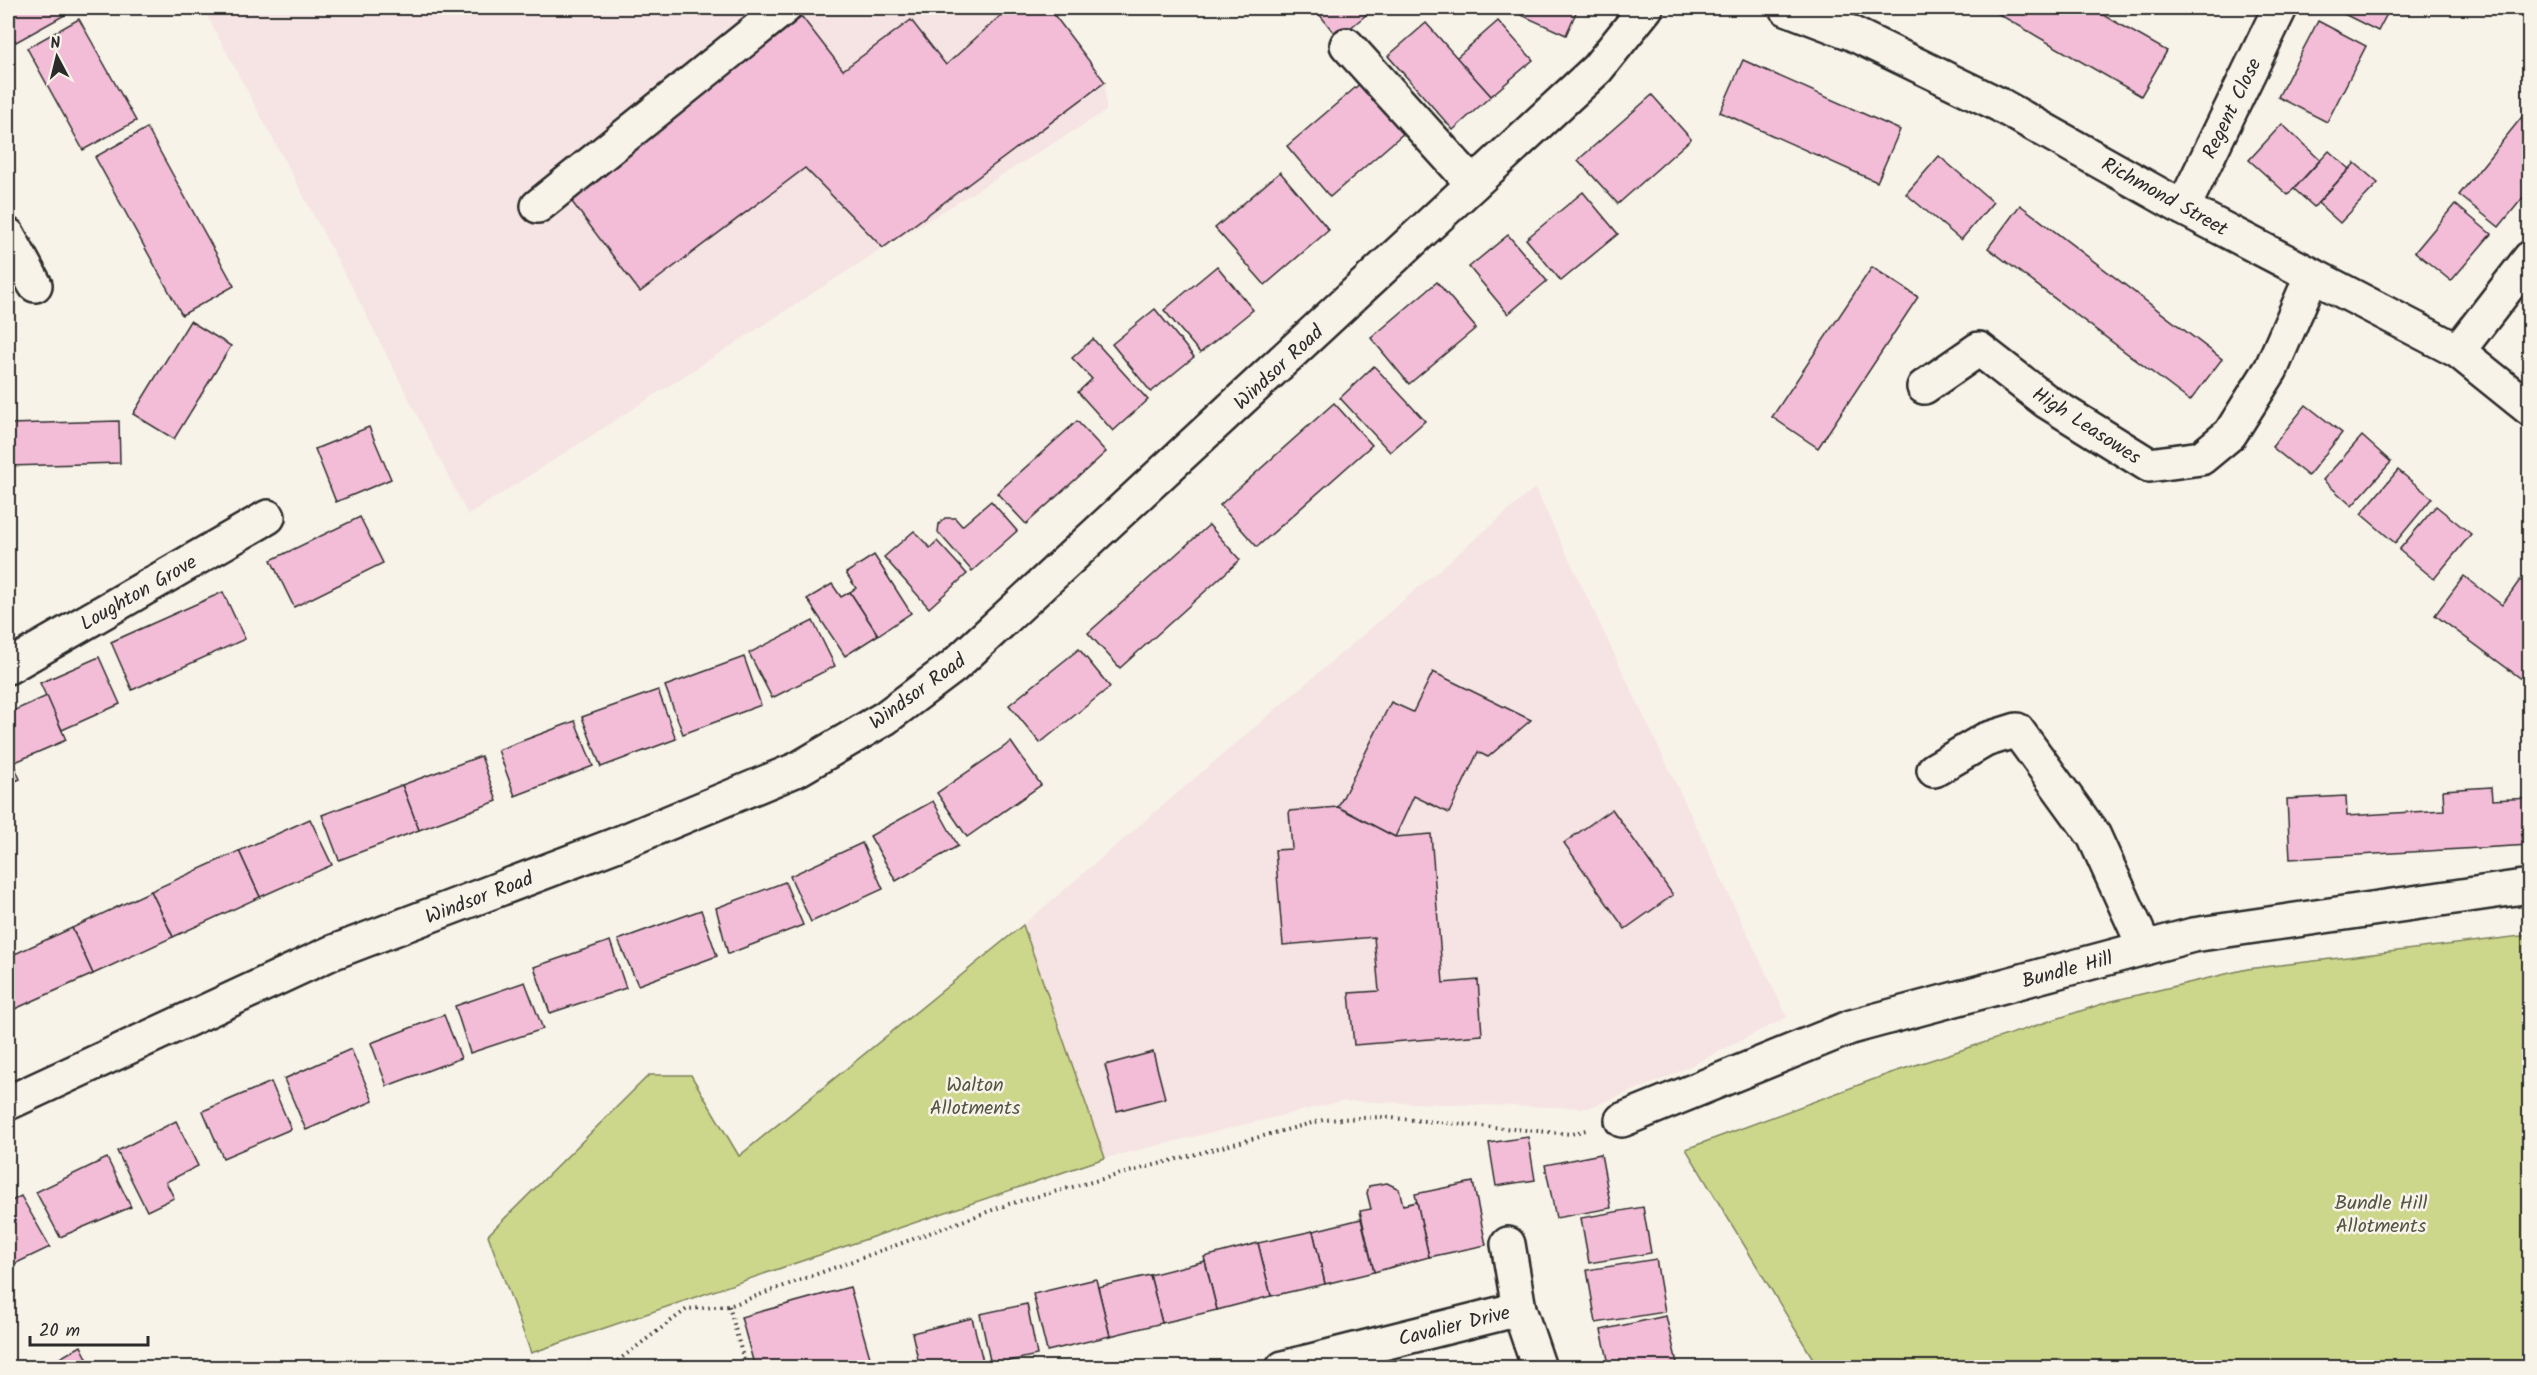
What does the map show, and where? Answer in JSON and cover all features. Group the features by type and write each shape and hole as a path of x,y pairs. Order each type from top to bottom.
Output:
{"street":[{"path":"538,206 784,8"},
{"name":"Windsor Road","path":"8,1103 331,953 615,845 798,769 885,718 954,666 1597,69 1646,8"},
{"name":"Richmond Street","path":"1786,8 1849,32 2000,105 2183,208 2458,351 2529,409"},
{"name":"Regent Close","path":"2183,208 2280,8"},
{"path":"1347,45 1473,184"},
{"path":"8,235 35,285"},
{"path":"2458,351 2529,258"},
{"name":"High Leasowes","path":"1924,387 1979,349 2046,401 2149,465 2201,458 2230,434 2271,369 2312,275"},
{"name":"Loughton Grove","path":"8,668 268,517"},
{"path":"1934,770 1985,740 2017,730 2094,836 2145,948"},
{"name":"Bundle Hill","path":"1622,1120 1851,1027 2193,935 2529,886"},
{"name":"Cavalier Drive","path":"1508,1244 1519,1309 1538,1365"},
{"name":"Cavalier Drive","path":"1283,1368 1519,1309"}],"path":[{"path":"608,1368 687,1309 729,1306 1009,1204 1323,1120 1380,1117 1570,1134 1622,1120"},
{"path":"729,1306 746,1368"}],"shaded area":[{"path":"203,8 1049,8 1105,82 1106,111 883,248 468,515 350,283"},
{"path":"1535,488 1787,1017 1666,1078 1588,1108 1342,1101 1105,1158 1023,925"}],"green space":[{"name":"Walton Allotments","path":"1023,925 1105,1158 531,1353 488,1235 649,1075 691,1075 739,1156"},
{"name":"Bundle Hill Allotments","path":"2529,935 2529,1367 1818,1367 1686,1149 1888,1074 2108,1002 2247,969"}],"building":[{"path":"8,8 70,8 72,11 16,42 8,28"},
{"path":"1009,8 1049,8 1105,82 883,248 805,168 640,292 566,194 802,17 843,70 911,20 946,65"},
{"path":"1320,8 1360,8 1366,15 1338,38 1316,10"},
{"path":"1522,8 1578,8 1566,35 1519,14"},
{"path":"1988,8 2091,8 2167,51 2141,96"},
{"path":"2332,8 2390,8 2378,31"},
{"path":"79,19 136,121 83,150 27,48"},
{"path":"1498,21 1533,60 1491,96 1456,58"},
{"path":"2318,21 2366,46 2327,122 2278,97"},
{"path":"1426,23 1491,96 1453,130 1388,56"},
{"path":"1743,60 1900,130 1877,182 1720,112"},
{"path":"1369,76 1412,126 1330,197 1287,146"},
{"path":"1652,95 1691,139 1618,204 1578,160"},
{"path":"2529,108 2530,189 2499,227 2459,195"},
{"path":"2282,124 2320,160 2288,195 2249,160"},
{"path":"147,128 234,286 182,315 95,157"},
{"path":"2329,151 2349,169 2314,207 2294,189"},
{"path":"1939,156 1993,202 1961,240 1906,194"},
{"path":"2355,163 2378,183 2340,223 2318,203"},
{"path":"1280,172 1329,230 1265,285 1215,228"},
{"path":"1583,192 1618,234 1561,281 1526,239"},
{"path":"2455,204 2491,234 2451,281 2415,252"},
{"path":"2020,205 2222,359 2190,401 1988,248"},
{"path":"1508,235 1547,281 1508,314 1469,267"},
{"path":"1217,266 1253,310 1200,353 1164,310"},
{"path":"1872,267 1918,297 1818,448 1772,417"},
{"path":"1437,282 1476,328 1409,384 1371,338"},
{"path":"1155,309 1194,357 1151,392 1112,344"},
{"path":"190,321 231,346 174,439 133,414"},
{"path":"1093,339 1148,400 1113,431 1078,392 1092,379 1072,358"},
{"path":"1374,366 1425,421 1390,452 1340,398"},
{"path":"1334,403 1372,445 1257,547 1220,505"},
{"path":"2306,405 2342,433 2308,476 2272,447"},
{"path":"119,421 120,463 8,466 8,424"},
{"path":"1077,421 1106,452 1026,524 997,493"},
{"path":"369,427 391,479 336,502 315,449"},
{"path":"2362,436 2391,462 2352,506 2323,480"},
{"path":"2398,470 2432,498 2395,543 2361,514"},
{"path":"991,501 1017,531 972,571 938,532 939,524 945,518 955,518 962,526"},
{"path":"2436,506 2471,534 2434,579 2399,550"},
{"path":"360,517 383,563 294,607 271,560"},
{"path":"1209,525 1240,560 1120,668 1088,633"},
{"path":"914,531 930,548 937,541 967,574 929,608 884,557"},
{"path":"874,555 911,613 878,635 850,592 856,588 846,573"},
{"path":"2464,576 2502,605 2520,580 2530,587 2530,685 2435,615"},
{"path":"832,584 841,597 850,592 878,635 845,656 807,599"},
{"path":"223,592 245,639 132,690 111,642"},
{"path":"813,621 835,666 772,698 749,653"},
{"path":"1079,649 1110,687 1040,743 1009,705"},
{"path":"99,657 120,704 62,730 40,683"},
{"path":"744,657 761,705 683,734 665,686"},
{"path":"1433,672 1531,720 1488,757 1478,752 1449,813 1414,796 1395,837 1338,807 1391,702 1413,712"},
{"path":"658,690 676,739 601,767 582,717"},
{"path":"47,696 66,740 13,763 8,752 8,713"},
{"path":"575,721 593,766 515,796 498,750"},
{"path":"1011,742 1041,785 967,837 937,793"},
{"path":"8,752 20,779 8,784"},
{"path":"481,756 497,801 419,830 402,785"},
{"path":"402,785 419,830 339,860 322,815"},
{"path":"2491,787 2492,800 2530,798 2530,845 2290,859 2287,799 2346,796 2347,816 2444,810 2443,790"},
{"path":"933,801 958,846 896,881 870,836"},
{"path":"1338,807 1395,837 1431,834 1443,983 1478,980 1482,1035 1354,1045 1349,993 1379,991 1374,937 1283,945 1275,850 1292,849 1289,811"},
{"path":"1612,809 1673,895 1625,929 1564,843"},
{"path":"310,819 332,865 260,897 239,851"},
{"path":"862,843 883,889 811,922 790,876"},
{"path":"239,851 260,897 173,937 151,891"},
{"path":"785,882 803,925 728,954 716,908"},
{"path":"151,891 173,937 93,974 72,928"},
{"path":"701,910 717,956 638,985 618,940"},
{"path":"72,928 93,974 8,1012 8,957"},
{"path":"610,941 626,988 550,1013 534,967"},
{"path":"525,982 543,1029 470,1053 455,1006"},
{"path":"444,1015 461,1058 387,1086 371,1043"},
{"path":"351,1049 373,1101 306,1130 284,1079"},
{"path":"1153,1052 1165,1098 1117,1111 1105,1065"},
{"path":"271,1082 291,1129 223,1158 203,1111"},
{"path":"176,1121 198,1166 166,1182 174,1198 147,1211 117,1151"},
{"path":"1528,1137 1535,1180 1496,1186 1489,1143"},
{"path":"1601,1154 1611,1208 1556,1218 1545,1165"},
{"path":"107,1158 131,1207 60,1237 36,1192"},
{"path":"1473,1182 1486,1245 1429,1257 1415,1194"},
{"path":"1387,1183 1399,1189 1403,1205 1417,1202 1429,1257 1374,1272 1360,1211 1371,1209 1367,1193 1369,1186"},
{"path":"21,1196 50,1247 8,1267 8,1203"},
{"path":"1643,1207 1651,1253 1589,1263 1581,1218"},
{"path":"1361,1219 1374,1272 1325,1284 1313,1231"},
{"path":"1313,1231 1325,1284 1271,1296 1258,1243"},
{"path":"1258,1243 1271,1296 1217,1310 1204,1257"},
{"path":"1656,1259 1665,1312 1596,1323 1587,1270"},
{"path":"1205,1261 1217,1310 1162,1323 1150,1275"},
{"path":"1150,1275 1162,1323 1110,1336 1098,1287"},
{"path":"1096,1279 1110,1336 1047,1351 1033,1294"},
{"path":"850,1287 873,1368 755,1368 741,1317"},
{"path":"1027,1304 1037,1355 991,1365 980,1314"},
{"path":"1666,1316 1677,1363 1657,1368 1610,1368 1601,1330"},
{"path":"972,1318 984,1365 920,1368 912,1333"},
{"path":"81,1346 92,1368 42,1368"},
{"path":"1495,1361 1496,1368 1469,1368"}]}
